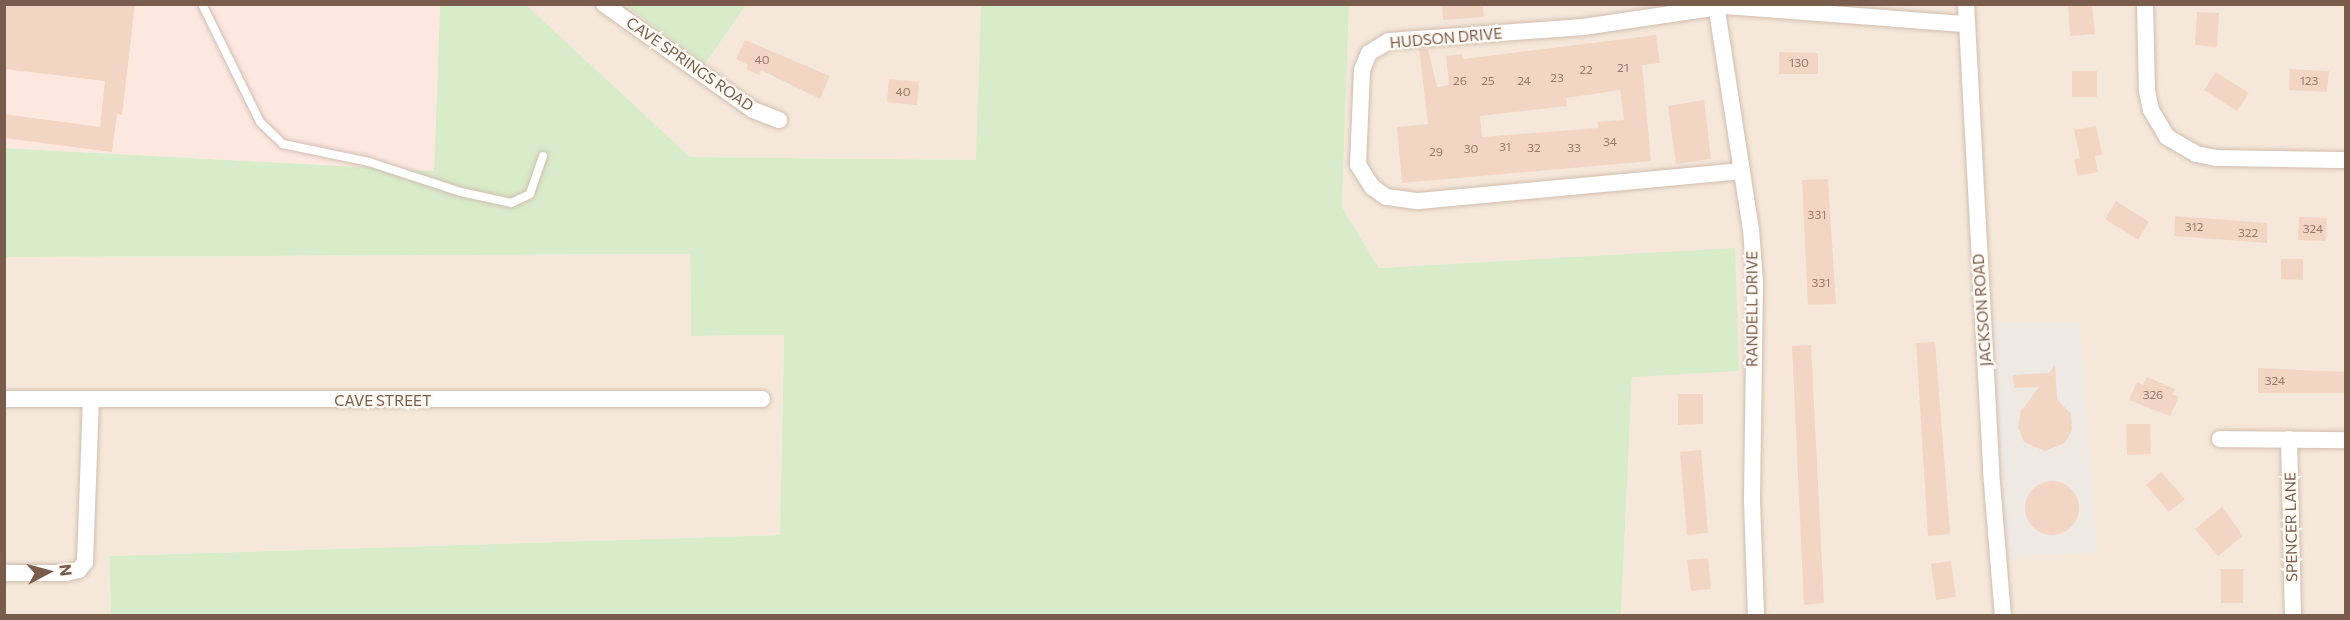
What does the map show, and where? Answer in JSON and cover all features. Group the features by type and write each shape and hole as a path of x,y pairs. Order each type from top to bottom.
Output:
{"street":[{"name":"CAVE SPRINGS ROAD","path":"604,4 753,110 779,120"},
{"name":"JACKSON ROAD","path":"1966,4 1991,471 2003,615"},
{"path":"2145,4 2147,91 2151,110 2167,137 2196,154 2217,158 2346,160"},
{"name":"HUDSON DRIVE","path":"1742,171 1416,201 1386,197 1372,188 1358,165 1362,70 1369,53 1389,40 1583,27 1716,6 1967,24"},
{"name":"RANDELL DRIVE","path":"1716,6 1742,171 1755,282 1752,501 1756,615"},
{"name":"CAVE STREET","path":"4,399 91,402 762,399"},
{"path":"4,573 66,573 79,570 85,562 91,402"},
{"path":"2220,439 2346,440"},
{"name":"SPENCER LANE","path":"2289,439 2293,615"}],"lane":[{"path":"202,4 260,122 283,144 369,162 461,192 511,203 530,194 543,156"}],"shaded area":[{"path":"4,5 440,5 434,171 5,148"},
{"path":"525,5 625,5 705,64 746,5 981,5 977,160 690,157"},
{"path":"1349,5 2345,5 2345,615 1621,615 1632,377 1735,249 1379,268 1342,207"},
{"path":"690,254 691,336 784,335 780,535 109,556 111,615 5,615 4,257"},
{"path":"1993,323 2080,323 2097,552 2007,557"}],"green space":[{"path":"525,4 690,157 976,160 981,5 1349,5 1342,207 1379,268 1735,248 1739,371 1632,377 1621,615 111,615 109,556 780,535 784,335 691,336 690,254 5,257 4,148 434,171 440,5"},
{"path":"746,4 705,64 625,5"}],"building":[{"path":"4,4 135,4 122,115 117,114 112,152 4,138 4,114 100,127 105,81 4,69"},
{"path":"1442,4 1483,4 1484,17 1443,20"},
{"path":"2068,4 2092,4 2095,34 2070,36"},
{"path":"2197,12 2219,13 2217,47 2195,45"},
{"path":"1656,35 1660,63 1642,65 1651,161 1402,183 1397,127 1428,124 1419,49 1428,49 1437,87 1449,85 1446,56 1462,54 1463,59","holes":["1620,90 1624,120 1598,122 1598,128 1482,137 1480,116 1567,106 1566,98"]},
{"path":"745,40 830,76 820,99 761,70 759,75 746,69 748,65 736,59"},
{"path":"1779,52 1818,53 1818,74 1779,74"},
{"path":"2290,69 2329,71 2327,92 2289,90"},
{"path":"2072,71 2097,71 2097,97 2072,97"},
{"path":"2216,72 2249,93 2237,111 2204,90"},
{"path":"889,79 919,82 917,105 887,102"},
{"path":"1704,100 1711,159 1676,164 1668,106"},
{"path":"2096,126 2102,154 2095,156 2098,172 2078,176 2074,159 2080,158 2074,130"},
{"path":"1828,179 1836,304 1808,305 1802,180"},
{"path":"2116,201 2149,222 2138,240 2105,219"},
{"path":"2175,216 2267,223 2267,243 2174,236"},
{"path":"2299,217 2327,218 2326,241 2298,240"},
{"path":"2281,259 2303,259 2303,280 2281,279"},
{"path":"1935,342 1950,534 1928,536 1916,343"},
{"path":"1811,345 1824,603 1804,605 1792,346"},
{"path":"2055,365 2057,399 2071,414 2072,430 2065,443 2045,451 2024,442 2018,427 2021,411 2039,387 2014,388 2013,375 2049,373"},
{"path":"2258,368 2346,372 2346,393 2258,393"},
{"path":"2147,377 2175,389 2172,394 2179,397 2170,416 2129,400 2137,382 2143,385"},
{"path":"1678,394 1703,394 1703,424 1678,425"},
{"path":"2126,424 2150,424 2151,454 2127,455"},
{"path":"1701,450 1708,533 1687,535 1680,452"},
{"path":"2161,472 2185,499 2169,512 2146,485"},
{"path":"2047,481 2057,481 2067,485 2075,493 2079,508 2075,523 2067,531 2057,535 2047,535 2037,531 2029,523 2025,513 2025,503 2029,493 2037,485"},
{"path":"2222,507 2243,536 2218,556 2195,529"},
{"path":"1708,558 1711,589 1691,591 1687,560"},
{"path":"1951,561 1956,597 1936,600 1931,564"},
{"path":"2221,569 2243,569 2243,603 2221,603"}]}
